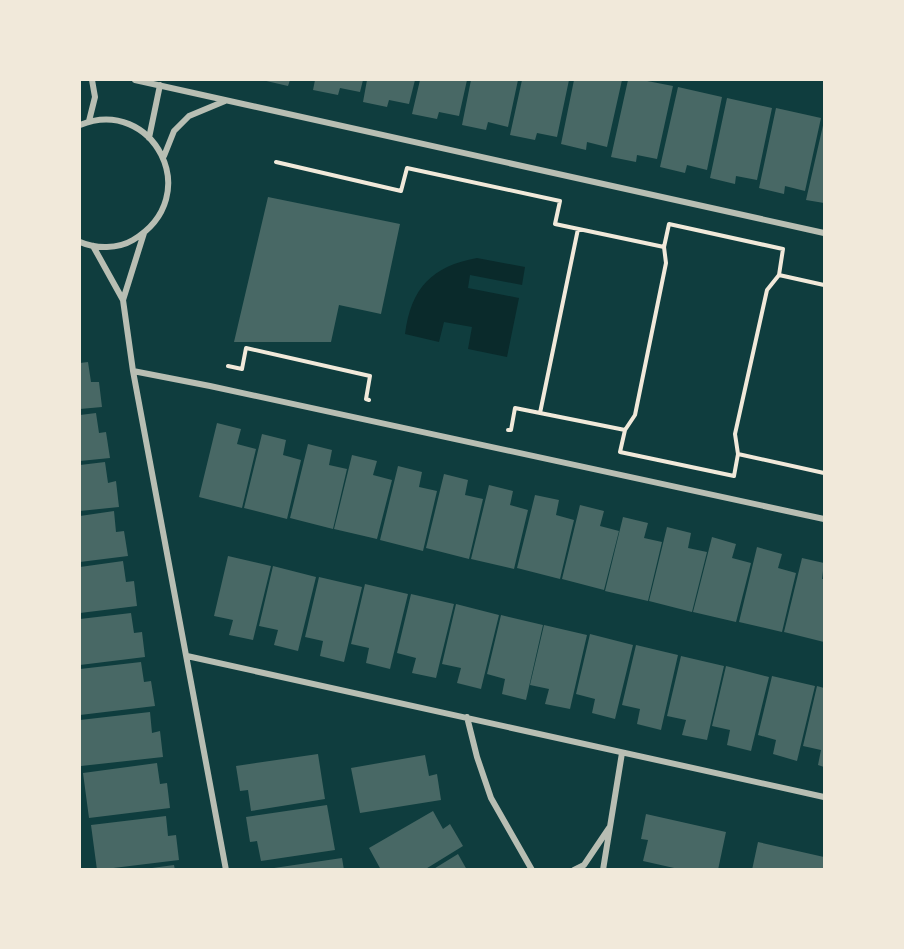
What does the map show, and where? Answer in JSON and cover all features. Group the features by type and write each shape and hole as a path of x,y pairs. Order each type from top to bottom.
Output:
{"street":[{"path":"89,121 95,97 92,80"},
{"path":"135,80 825,233"},
{"path":"149,138 160,85"},
{"path":"81,243 111,247 129,243 144,233 158,219 166,202 168,183 164,156 174,130 189,116 226,100"},
{"path":"80,125 89,121 116,121 134,127 149,138 164,156"},
{"path":"123,300 144,233"},
{"path":"93,246 123,300 133,371 226,870"},
{"path":"133,371 825,519"},
{"path":"186,656 825,797"},
{"path":"467,717 491,798 532,870"},
{"path":"603,870 622,753"},
{"path":"574,870 584,865 611,825"}],"path":[{"path":"276,162 401,191 407,168 560,201 555,224 664,247"},
{"path":"669,224 783,249 779,275 767,290 735,434 738,454 734,476 620,452 625,430 634,415 637,403 666,263 664,247 669,224"},
{"path":"540,413 578,228"},
{"path":"779,275 825,285"},
{"path":"228,366 242,369 246,348 370,376 366,399 377,402"},
{"path":"500,428 511,430 514,408 625,430"},
{"path":"738,454 825,473"}],"water":[{"path":"477,258 525,267 522,285 470,275 468,288 519,298 507,357 468,349 472,327 444,322 439,342 405,334 412,304 426,282 436,273 448,267"}],"building":[{"path":"262,80 290,80 288,86"},
{"path":"315,80 363,80 360,92 340,88 338,95 313,90"},
{"path":"367,80 415,80 409,104 389,100 387,107 363,102"},
{"path":"420,80 467,80 459,116 439,112 437,119 412,114"},
{"path":"471,80 518,80 508,127 488,122 486,130 462,125"},
{"path":"522,80 569,80 557,137 537,133 535,140 510,135"},
{"path":"574,80 622,80 607,147 587,142 586,150 561,144"},
{"path":"628,80 642,80 673,86 657,159 637,155 636,162 611,157"},
{"path":"678,87 722,97 707,170 687,165 685,173 660,167"},
{"path":"727,98 772,108 757,180 736,176 735,184 710,178"},
{"path":"776,108 821,118 805,191 785,186 784,194 759,188"},
{"path":"824,121 824,203 806,200"},
{"path":"268,197 400,224 381,314 339,305 331,342 234,342"},
{"path":"88,362 91,382 99,382 102,407 80,409 80,363"},
{"path":"96,413 99,433 106,432 110,458 80,461 80,415"},
{"path":"217,423 241,429 237,444 256,449 242,508 199,497"},
{"path":"262,434 286,440 283,455 301,460 287,519 244,508"},
{"path":"308,444 332,450 329,465 347,469 333,529 290,518"},
{"path":"352,455 377,461 373,475 392,480 377,539 334,529"},
{"path":"105,462 108,483 116,481 119,507 80,511 80,465"},
{"path":"398,466 422,472 419,487 437,491 423,551 380,540"},
{"path":"444,474 468,480 465,495 483,499 469,559 426,548"},
{"path":"489,485 513,491 510,505 528,510 514,569 471,559"},
{"path":"535,495 559,500 556,515 574,520 560,579 517,568"},
{"path":"580,505 604,511 600,526 619,531 604,590 562,579"},
{"path":"114,511 116,532 124,531 128,556 80,562 80,516"},
{"path":"623,517 648,523 644,538 662,542 648,601 605,591"},
{"path":"667,527 691,533 688,548 707,552 692,612 649,601"},
{"path":"712,537 736,544 732,558 751,563 736,622 693,612"},
{"path":"757,547 782,554 778,568 796,573 782,632 739,622"},
{"path":"228,556 271,566 253,640 229,635 233,620 214,616"},
{"path":"802,558 824,563 822,579 824,579 824,642 784,632"},
{"path":"123,561 126,582 134,581 137,606 80,613 80,567"},
{"path":"273,566 316,577 298,651 274,645 278,630 259,626"},
{"path":"319,577 362,587 344,662 320,656 323,641 305,637"},
{"path":"365,584 408,594 390,669 366,663 369,648 351,644"},
{"path":"411,594 454,604 436,678 412,673 416,658 397,653"},
{"path":"456,604 499,615 481,689 457,683 461,668 442,664"},
{"path":"131,613 134,633 142,632 145,657 80,665 80,619"},
{"path":"501,615 543,625 526,700 502,694 505,679 487,674"},
{"path":"544,625 587,635 570,709 545,704 549,689 530,685"},
{"path":"590,634 633,645 615,719 592,713 595,699 576,694"},
{"path":"636,645 678,655 661,730 637,724 640,709 622,705"},
{"path":"681,656 724,666 707,740 682,735 686,720 667,716"},
{"path":"141,662 144,682 151,681 155,706 80,715 80,669"},
{"path":"726,666 769,677 751,751 727,745 730,730 712,726"},
{"path":"772,676 815,686 797,761 773,754 776,740 758,735"},
{"path":"817,686 824,688 824,767 818,765 821,750 803,746"},
{"path":"150,712 152,733 160,731 163,757 81,766 80,720"},
{"path":"318,754 325,799 251,811 248,790 240,791 236,766"},
{"path":"425,755 429,776 437,774 441,800 360,813 351,768"},
{"path":"157,763 160,784 167,783 170,808 89,818 83,773"},
{"path":"327,805 335,850 261,861 257,841 250,842 246,817"},
{"path":"433,811 443,829 450,824 463,846 424,870 381,870 369,848"},
{"path":"646,814 726,832 718,870 683,870 643,861 648,840 641,839"},
{"path":"166,816 168,836 176,835 179,860 97,870 91,825"},
{"path":"758,842 824,857 824,870 752,870"},
{"path":"458,854 467,870 432,870"},
{"path":"342,858 344,870 274,870 274,868"},
{"path":"174,865 175,870 152,870 152,868"}]}
